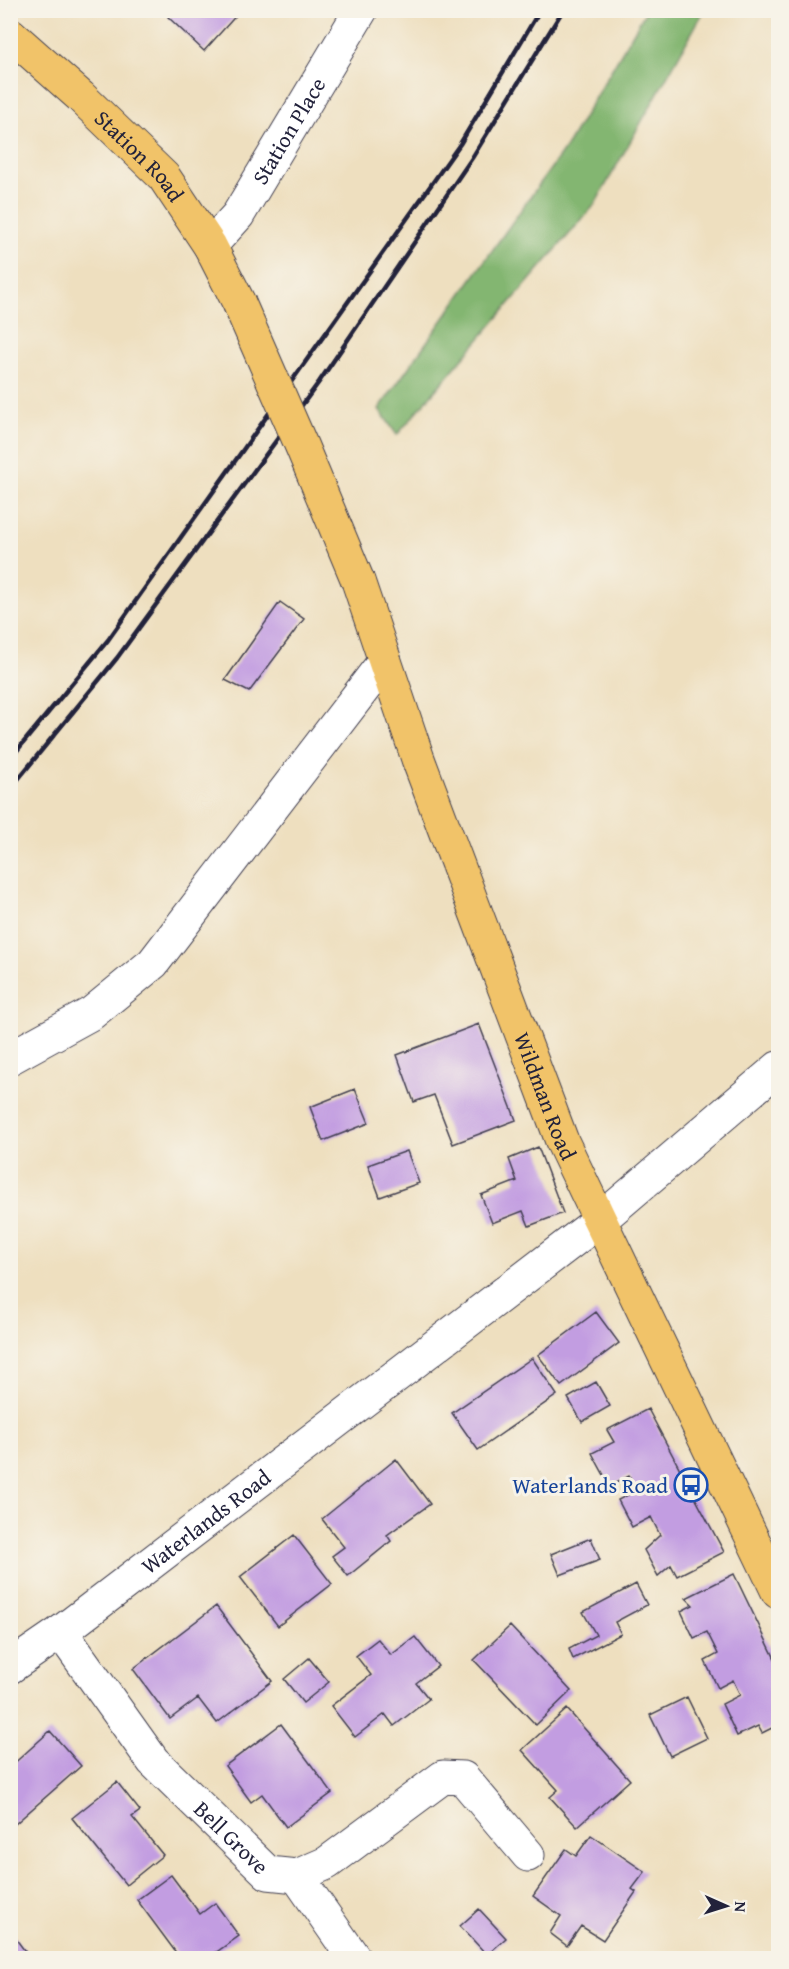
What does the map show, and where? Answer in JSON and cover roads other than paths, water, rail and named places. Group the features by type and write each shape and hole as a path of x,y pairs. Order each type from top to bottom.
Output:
{"main road":[{"name":"Station Road","path":"10,34 80,96 164,177 210,246 239,303 358,581"},
{"name":"Wildman Road","path":"358,581 418,759 562,1141 778,1592"}],"street":[{"name":"Station Place","path":"210,246 238,215 361,10"},
{"path":"10,1058 92,1013 153,963 384,662"},
{"name":"Waterlands Road","path":"10,1667 61,1632 600,1220 778,1068"},
{"name":"Bell Grove","path":"61,1632 153,1761 268,1873 297,1876 327,1863 443,1777 463,1778 528,1855"},
{"path":"297,1876 354,1959"}],"railway":[{"path":"10,759 108,640 460,144 540,10"},
{"path":"10,789 117,658 319,382 472,158 563,10"}],"place":[{"name":"Waterlands Road","path":"691,1485"}]}
